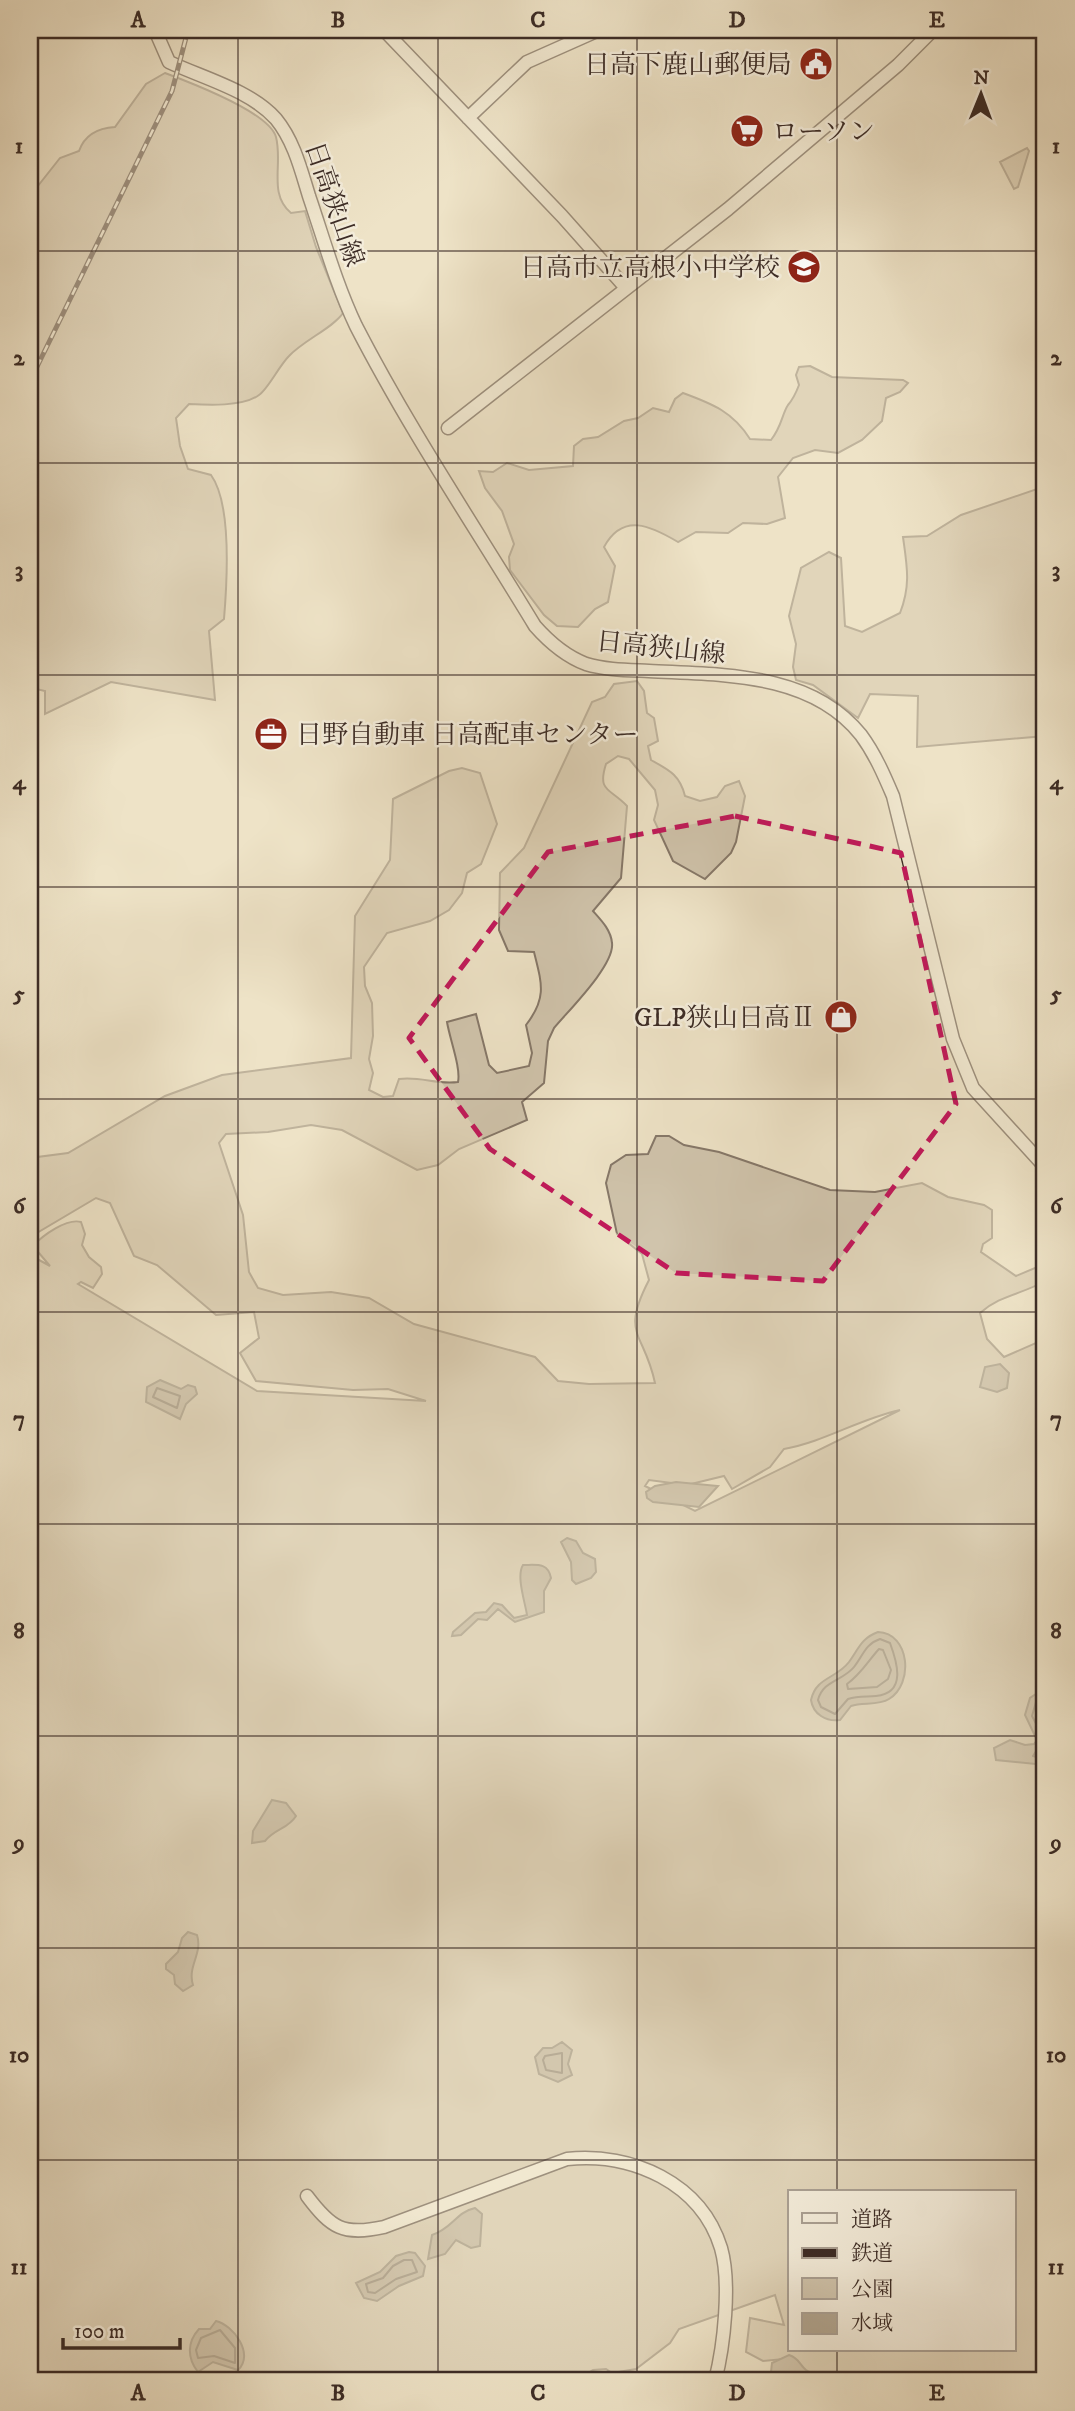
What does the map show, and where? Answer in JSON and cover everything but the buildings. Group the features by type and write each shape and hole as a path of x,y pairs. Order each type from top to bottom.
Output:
{"street":[{"name":"日高狭山線","path":"155,30 169,62 259,105 275,118 287,136 337,282 356,325 454,494 535,626 548,640 563,653 586,664 608,668 740,677 792,688 829,707 860,734 893,796 953,1039 963,1068 983,1101 1045,1167"},
{"path":"384,30 562,215 626,288"},
{"path":"468,118 527,62 599,30"},
{"path":"448,428 727,209 898,65 933,30"},
{"path":"307,2196 333,2225 362,2232 384,2227 567,2159 593,2158 620,2162 655,2174 695,2201 711,2225 722,2252 725,2289 715,2381"}],"highlighted area":[{"path":"735,816 901,853 956,1104 823,1281 676,1273 490,1149 409,1038 548,852"}],"green space":[{"path":"165,73 227,99 270,127 278,147 280,197 291,213 305,211 316,247 343,313 289,356 259,395 244,402 189,404 176,418 180,446 188,469 211,475 218,488 225,524 227,565 224,619 209,631 215,700 111,682 45,714 45,691 32,688 30,670 30,196 60,158 79,151 93,133 115,127 146,84"},
{"path":"1027,148 1029,151 1018,187 1014,189 1000,162"},
{"path":"810,366 832,377 903,380 908,383 900,392 886,398 882,421 862,440 838,453 815,450 793,458 778,477 785,518 767,524 743,523 728,533 696,532 678,542 648,527 638,525 620,529 604,547 615,566 608,602 595,609 578,627 557,626 544,615 510,570 509,557 514,544 502,511 485,488 479,471 493,472 507,463 529,470 573,466 574,446 583,439 598,437 653,408 669,412 675,399 683,393 729,415 750,439 771,440 798,388 796,375 799,367"},
{"path":"1037,489 1045,491 1045,736 917,747 918,696 870,694 858,718 813,685 796,680 793,667 796,644 789,616 801,568 829,552 841,558 845,626 862,632 900,613 907,584 903,537 927,536 961,515"},
{"path":"637,681 644,691 647,713 654,718 658,741 648,746 651,760 677,778 685,796 700,801 717,797 725,786 739,781 745,796 736,842 731,853 705,879 673,861 654,820 658,805 655,790 629,759 618,756 606,764 604,785 627,806 621,878 593,911 610,934 611,952 599,975 554,1028 548,1041 544,1083 522,1102 527,1120 459,1149 438,1165 417,1170 342,1130 311,1125 268,1132 226,1134 219,1143 243,1215 249,1272 258,1288 283,1295 331,1292 369,1298 414,1324 535,1357 558,1381 589,1384 655,1383 635,1323 640,1298 649,1280 642,1254 617,1234 606,1183 611,1165 626,1155 648,1154 656,1136 669,1136 684,1145 719,1152 830,1190 875,1192 922,1183 948,1197 984,1205 992,1210 992,1238 983,1244 981,1252 1016,1276 1035,1268 1045,1268 1045,1281 1004,1298 980,1313 987,1339 1004,1357 1045,1339 1045,2381 801,2381 794,2358 763,2361 746,2352 750,2318 784,2325 775,2295 679,2329 670,2343 636,2369 612,2373 606,2369 593,2370 575,2381 30,2381 30,1255 50,1266 33,1246 62,1225 81,1222 85,1234 82,1245 89,1257 101,1267 102,1274 93,1288 81,1282 78,1284 257,1391 426,1401 388,1389 353,1390 256,1381 240,1353 259,1338 254,1312 216,1315 157,1265 134,1256 110,1203 96,1198 30,1237 30,1158 68,1153 165,1096 222,1075 351,1058 355,916 390,860 393,799 449,771 462,768 480,773 497,824 481,864 467,873 462,893 449,910 430,921 387,933 364,967 365,986 372,1003 373,1036 369,1059 373,1073 369,1090 383,1097 393,1096 399,1079 458,1082 457,1062 447,1022 476,1014 489,1065 497,1073 529,1066 532,1053 526,1025 537,1007 541,982 534,952 508,951 499,930 500,873 524,848 592,702 605,697 614,684","holes":["900,1410 695,1511 645,1486 649,1480 687,1485 724,1476 732,1489 770,1467 784,1449"]}],"water":[{"path":"1000,1364 1009,1373 1007,1388 997,1392 980,1387 985,1367"},
{"path":"160,1380 181,1389 188,1385 195,1387 197,1394 186,1404 180,1419 146,1402 147,1387"},
{"path":"676,1482 718,1486 699,1507 653,1502 647,1498 646,1492 655,1486"},
{"path":"567,1538 576,1541 583,1553 595,1559 596,1572 591,1578 576,1584 572,1580 571,1562 561,1542"},
{"path":"523,1565 541,1566 549,1573 551,1578 544,1591 544,1612 515,1622 498,1609 487,1620 478,1619 461,1635 452,1636 453,1632 475,1613 486,1612 494,1603 502,1605 514,1618 527,1615 521,1582"},
{"path":"878,1632 897,1641 902,1650 905,1671 897,1692 885,1701 851,1706 840,1720 821,1716 814,1709 811,1700 817,1687 844,1668 864,1641"},
{"path":"1045,1688 1045,1765 996,1760 994,1748 1010,1740 1025,1745 1034,1744 1037,1740 1025,1715 1030,1698"},
{"path":"272,1800 286,1803 296,1816 265,1841 252,1843 253,1831"},
{"path":"188,1932 197,1935 198,1948 192,1972 193,1985 183,1991 175,1984 174,1975 166,1969 166,1964 178,1952 182,1938"},
{"path":"562,2042 572,2050 568,2064 572,2075 558,2082 539,2074 535,2057 543,2048 552,2048"},
{"path":"475,2208 482,2214 480,2246 471,2248 456,2240 445,2254 428,2259 432,2235 463,2213"},
{"path":"415,2253 425,2266 423,2276 399,2286 377,2301 364,2298 356,2283 380,2272 396,2256"},
{"path":"216,2321 229,2328 240,2341 243,2363 238,2370 213,2362 198,2372 190,2356 192,2339 199,2329 210,2329"},
{"path":"789,2355 797,2359 806,2370 832,2381 770,2381 772,2363"}],"railway":[{"path":"30,381 172,91 188,30"}],"place":[{"name":"日高下鹿山郵便局","path":"816,64"},
{"name":"ローソン","path":"747,131"},
{"name":"日高市立高根小中学校","path":"804,267"},
{"name":"日野自動車 日高配車センター","path":"271,734"},
{"name":"GLP狭山日高Ⅱ","path":"841,1017"}]}
